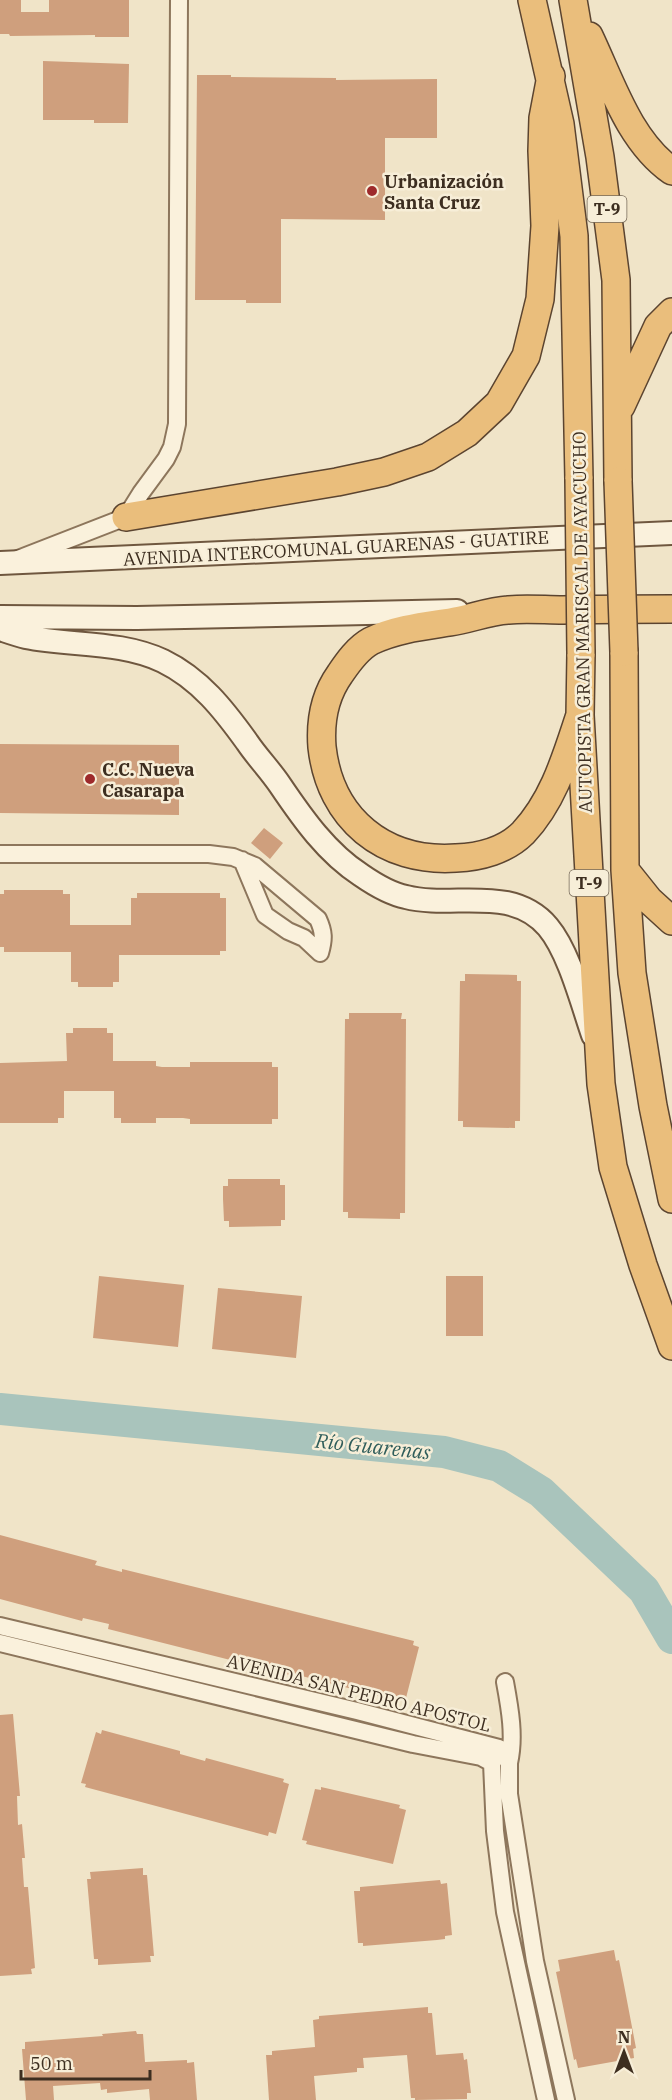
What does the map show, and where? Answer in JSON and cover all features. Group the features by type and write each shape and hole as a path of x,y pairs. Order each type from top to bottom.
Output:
{"highway":[{"name":"AUTOPISTA GRAN MARISCAL DE AYACUCHO","path":"532,0 560,124 574,236 579,479 580,715 601,1084 613,1167 643,1265 672,1346"},
{"path":"574,2 630,124 661,164 672,171"},
{"name":"T-9","path":"574,2 600,157 616,280 618,481 624,652 625,870 632,973 653,1106 672,1199"},
{"path":"126,517 384,472 428,457 448,445 467,433 499,403 526,356 540,299 545,226 543,118 550,76"},
{"path":"617,416 658,326 672,312"},
{"path":"580,715 557,781 544,806 523,833 510,843 492,851 469,857 445,859 411,856 375,839 343,809 324,767 322,721 326,700 351,658 369,642 393,632 507,610 672,609"},
{"path":"625,870 649,900 672,921"}],"main road":[{"name":"AVENIDA INTERCOMUNAL GUARENAS - GUATIRE","path":"4,562 672,533"},
{"path":"0,617 148,618 507,610"},
{"path":"0,629 25,637 100,645 146,653 166,663 204,690 221,707 308,824 338,857 360,874 405,897 432,900 490,900 518,906 536,916 548,927 564,956 599,1051"}],"street":[{"path":"4,562 126,517 172,447 177,424 179,0"},
{"path":"0,854 209,854 225,855 242,860 260,870 318,919 323,929 324,939 320,953 304,938 288,931 265,915 242,860"},
{"name":"AVENIDA SAN PEDRO APOSTOL","path":"0,1626 357,1711 481,1750 492,1763 495,1831 505,1912 546,2100"},
{"name":"AVENIDA SAN PEDRO APOSTOL","path":"0,1643 402,1741 481,1750 499,1748 509,1763"},
{"path":"505,1682 511,1715 512,1749 509,1763 509,1794 533,1951 566,2100"}],"building":[{"path":"0,0 21,0 21,12 49,12 49,0 129,0 129,37 0,34"},
{"path":"43,61 129,64 128,123 43,120"},
{"path":"197,75 336,78 336,80 437,79 437,138 385,138 385,220 281,219 281,303 195,300"},
{"name":"C.C. Nueva Casarapa","path":"0,744 179,745 179,815 0,813"},
{"path":"264,828 283,843 270,859 251,843"},
{"path":"4,890 63,890 63,894 70,894 70,925 131,925 131,898 137,898 137,893 220,893 220,898 226,898 226,951 220,951 220,955 119,955 119,982 113,982 113,987 78,987 78,982 71,982 71,952 4,952 4,947 0,947 0,894 4,894"},
{"path":"465,974 517,975 517,981 521,981 520,1121 515,1121 515,1128 463,1127 463,1121 458,1121 460,981 465,981"},
{"path":"349,1013 402,1013 401,1019 406,1019 405,1213 400,1213 400,1219 348,1218 348,1212 343,1212 345,1019 349,1019"},
{"path":"73,1028 107,1028 107,1033 113,1033 113,1061 156,1061 156,1066 162,1067 190,1067 190,1062 272,1062 272,1067 278,1067 278,1119 272,1119 272,1124 190,1124 190,1119 183,1118 156,1118 156,1123 121,1123 121,1118 114,1118 114,1091 64,1091 64,1118 58,1118 58,1123 0,1123 0,1063 67,1061 66,1033 73,1033"},
{"path":"228,1179 280,1179 280,1185 285,1185 285,1220 281,1220 281,1226 229,1227 229,1221 224,1221 223,1199 223,1186 228,1186"},
{"path":"99,1276 184,1285 178,1347 93,1338"},
{"path":"446,1276 483,1276 483,1336 446,1336"},
{"path":"218,1288 302,1296 296,1358 212,1349"},
{"path":"0,1535 97,1561 95,1565 122,1572 122,1569 414,1641 413,1645 419,1647 406,1698 400,1696 399,1701 294,1674 294,1676 108,1629 109,1624 83,1618 82,1621 0,1599"},
{"path":"13,1714 20,1796 17,1796 18,1825 22,1824 25,1858 22,1858 24,1887 28,1887 35,1968 31,1969 32,1974 0,1976 0,1715"},
{"path":"102,1730 180,1751 180,1754 205,1761 206,1758 284,1779 283,1782 289,1784 276,1834 269,1832 268,1836 85,1787 86,1784 81,1783 96,1732 101,1734"},
{"path":"321,1787 400,1805 399,1808 406,1810 393,1864 306,1844 307,1841 302,1840 315,1789 321,1790"},
{"path":"143,1868 143,1875 147,1875 154,1956 150,1956 151,1962 98,1965 98,1959 94,1959 87,1879 91,1879 90,1872"},
{"path":"440,1880 441,1884 447,1883 452,1935 437,1940 363,1946 363,1943 358,1943 354,1891 360,1891 360,1887"},
{"path":"614,1950 616,1961 619,1960 636,2048 633,2049 634,2058 578,2068 576,2059 574,2060 556,1972 560,1971 558,1960"},
{"path":"428,2007 428,2013 432,2013 436,2055 463,2053 464,2060 467,2059 471,2093 467,2093 467,2099 415,2100 411,2098 407,2055 363,2058 364,2068 357,2068 357,2072 314,2076 316,2100 269,2100 266,2055 272,2055 272,2051 315,2047 313,2020 319,2019 319,2016"},
{"path":"136,2031 137,2034 143,2034 145,2062 187,2060 187,2063 194,2062 197,2100 150,2100 149,2089 107,2093 107,2089 101,2090 100,2083 53,2086 54,2100 26,2100 22,2049 25,2049 25,2042"}],"waterway":[{"name":"Río Guarenas","path":"0,1409 444,1452 499,1466 541,1492 644,1590 672,1638"}],"place":[{"name":"Urbanización Santa Cruz","path":"372,191"},
{"name":"C.C. Nueva Casarapa","path":"90,779"}]}
